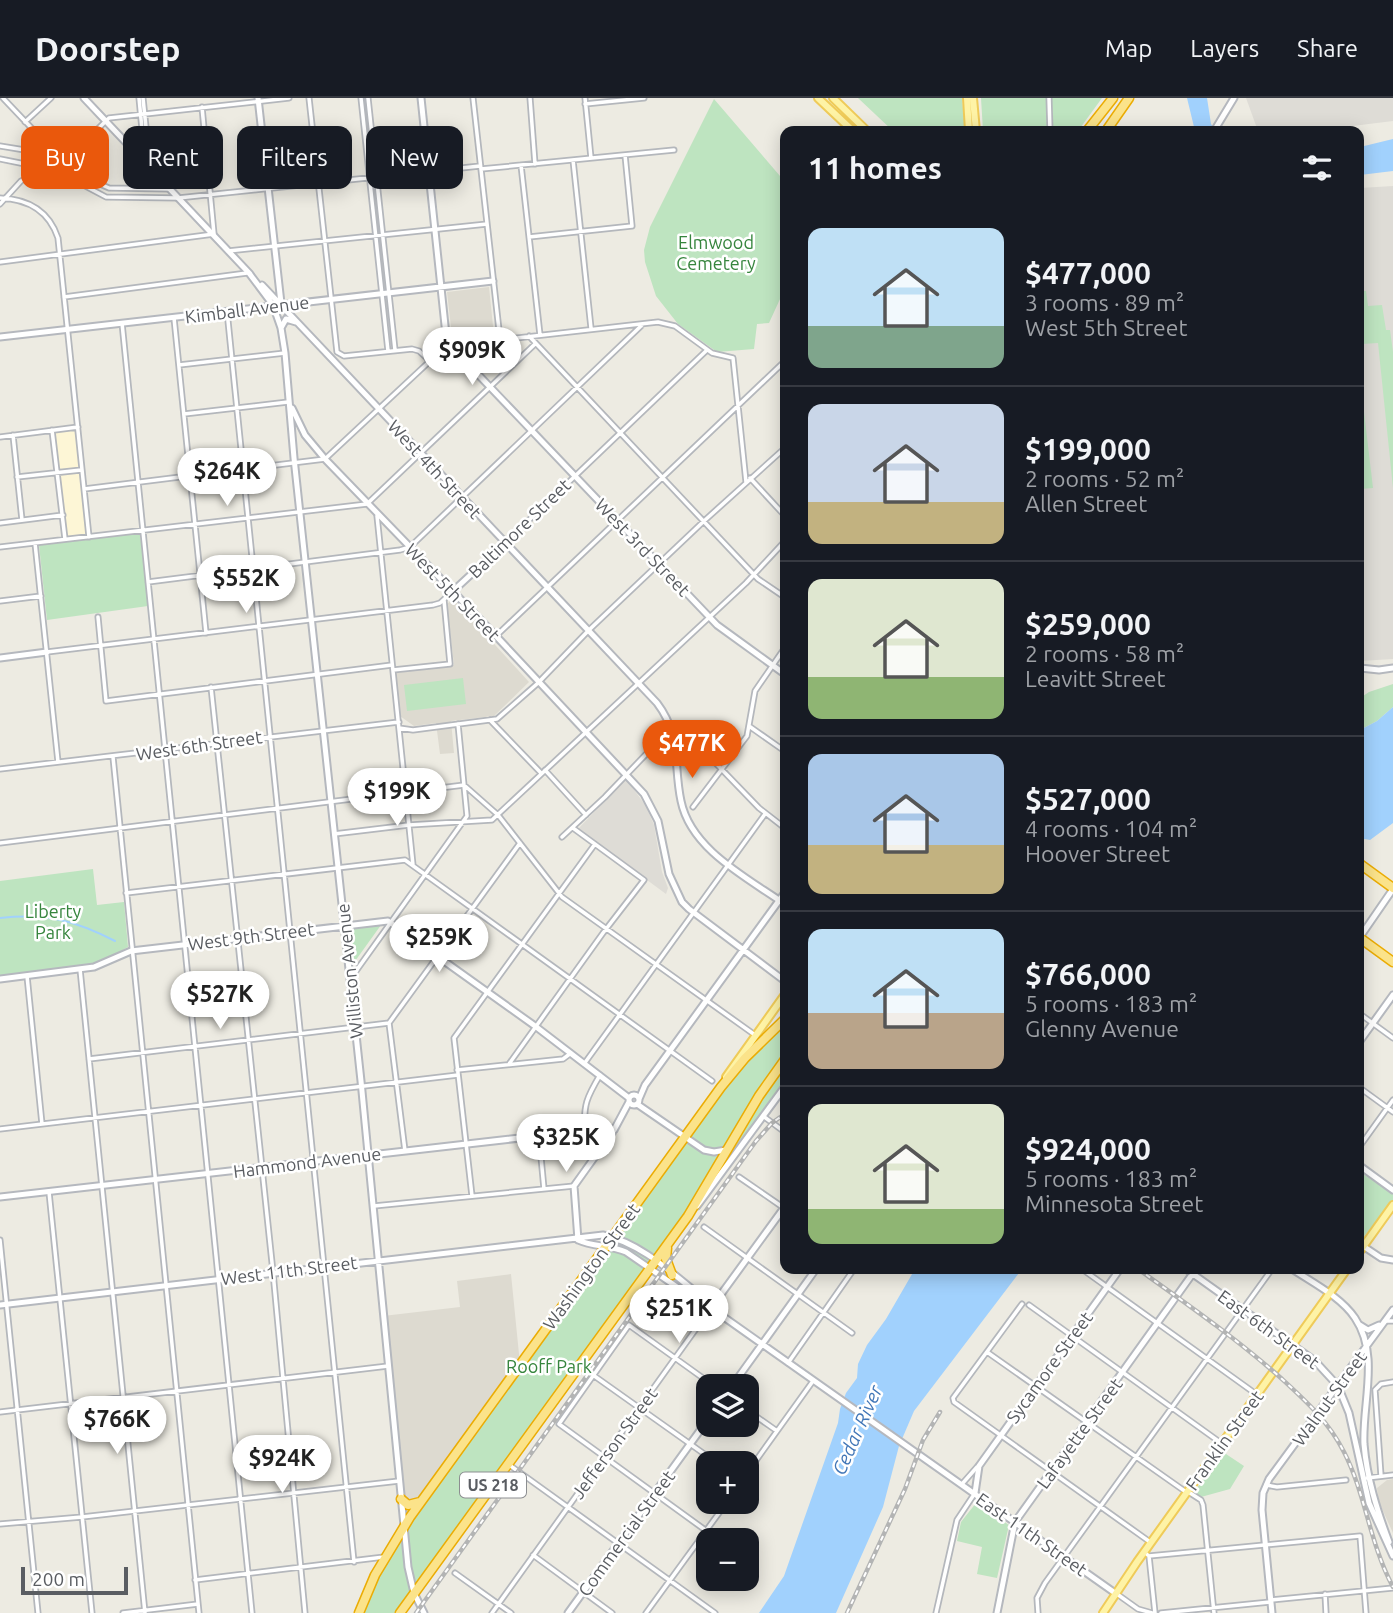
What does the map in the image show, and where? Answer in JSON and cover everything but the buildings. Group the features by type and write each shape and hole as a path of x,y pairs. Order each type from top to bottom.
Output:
{"highway":[{"path":"1092,126 1114,98"},
{"path":"1112,126 1129,98"},
{"path":"1096,126 1101,116"},
{"path":"1364,867 1393,889"},
{"path":"1364,941 1393,962"},
{"name":"US 218","path":"721,1087 745,1058 780,1024"},
{"name":"US 218","path":"400,1613 688,1216 759,1096 780,1066"},
{"name":"Washington Street","path":"359,1613 380,1567 404,1526 721,1087"},
{"path":"668,1244 666,1259 672,1275"},
{"path":"401,1499 410,1505 422,1500"}],"main road":[{"name":"West 4th Street","path":"84,98 123,139"},
{"path":"421,98 424,126"},
{"path":"818,98 847,126"},
{"path":"832,98 862,126"},
{"path":"967,98 969,126"},
{"path":"974,98 976,126"},
{"path":"1217,126 1234,98"},
{"path":"258,100 261,126"},
{"name":"West 4th Street","path":"170,189 640,684 666,716 676,743"},
{"path":"268,189 281,304"},
{"path":"431,189 446,335 450,345"},
{"name":"Williston Avenue","path":"249,273 273,305 281,328 285,353 409,1573 414,1593 424,1613"},
{"name":"Kimball Avenue","path":"0,338 493,281"},
{"path":"250,308 263,300 261,288"},
{"path":"281,328 288,319 301,325"},
{"name":"West 3rd Street","path":"450,345 710,618 780,671"},
{"name":"West 5th Street","path":"290,402 301,429 325,459 496,636 625,775"},
{"name":"Baltimore Street","path":"452,592 505,543"},
{"path":"0,658 47,652"},
{"path":"1364,668 1379,670 1393,667"},
{"path":"578,1240 574,1186 633,1100 779,900 701,842 685,816 679,790 676,743"},
{"path":"625,775 652,807 661,829 671,881 682,902 780,978"},
{"path":"1364,932 1393,889"},
{"path":"390,923 685,1136 710,1152 729,1149"},
{"name":"West 9th Street","path":"0,979 99,966 131,951 344,925 390,923"},
{"path":"1364,1035 1393,995"},
{"name":"Washington Street","path":"721,1087 732,1067 780,1001"},
{"path":"688,1216 703,1200 780,1093"},
{"name":"Hammond Avenue","path":"0,1198 466,1143 585,1130 614,1130"},
{"path":"1364,1169 1393,1190"},
{"path":"1364,1243 1393,1205"},
{"name":"Jefferson Street","path":"712,1308 780,1215"},
{"name":"West 11th Street","path":"578,1240 584,1236 612,1237 632,1247 652,1265 813,1381 914,1450"},
{"name":"West 11th Street","path":"3,1304 324,1266 578,1240 625,1252 672,1275 712,1308"},
{"path":"1364,1249 1381,1258 1393,1260"},
{"path":"741,1374 812,1274"},
{"name":"Sycamore Street","path":"975,1493 979,1466 1116,1274"},
{"name":"Lafayette Street","path":"996,1613 1015,1522 1193,1274"},
{"name":"East 6th Street","path":"1199,1274 1315,1361 1338,1386 1349,1413 1365,1479"},
{"path":"1299,1274 1346,1308 1359,1325 1367,1347 1365,1479 1393,1554"},
{"name":"Franklin Street","path":"1103,1613 1146,1554 1150,1542 1343,1274"},
{"name":"Walnut Street","path":"1266,1485 1393,1310"},
{"path":"1359,1325 1372,1329 1385,1321"},
{"name":"Commercial Street","path":"568,1613 696,1436"},
{"name":"East 11th Street","path":"914,1450 1115,1593"},
{"path":"1266,1485 1262,1510 1272,1613"}],"street":[{"path":"3,98 29,126"},
{"path":"25,122 51,98"},
{"path":"141,98 143,126"},
{"path":"100,126 108,118 289,98"},
{"path":"309,98 312,126"},
{"path":"361,98 366,142"},
{"path":"368,98 371,126"},
{"path":"473,98 500,339"},
{"path":"530,98 535,164"},
{"path":"585,98 592,158"},
{"path":"586,104 644,98"},
{"path":"1049,98 1050,126"},
{"path":"0,262 214,234 202,107"},
{"path":"142,114 144,126"},
{"path":"0,146 21,149"},
{"path":"463,168 674,150"},
{"path":"529,237 632,226 625,155"},
{"path":"0,159 21,163"},
{"path":"573,160 591,329"},
{"path":"521,165 540,335"},
{"path":"0,204 2,198 21,181"},
{"path":"91,189 106,197 178,198 258,189"},
{"path":"319,189 336,349 339,354 344,356 416,349 430,361"},
{"path":"371,189 395,350"},
{"path":"377,189 383,234 388,351"},
{"path":"2,198 26,203 41,211 52,223 58,238 89,537"},
{"path":"228,251 487,223"},
{"path":"64,297 249,273"},
{"path":"227,311 354,1562"},
{"path":"174,317 206,633"},
{"path":"84,489 325,459 443,348 450,345 658,322 670,324 707,350 734,360 748,480 780,511"},
{"path":"122,323 252,1613"},
{"path":"148,582 410,547 643,324"},
{"path":"529,336 754,575 780,594"},
{"path":"0,547 367,504 536,344"},
{"name":"Baltimore Street","path":"505,543 707,350"},
{"path":"179,366 285,353"},
{"path":"496,636 780,366"},
{"path":"184,414 290,402"},
{"path":"0,437 78,428"},
{"path":"52,430 65,540"},
{"path":"13,435 22,520"},
{"path":"399,728 413,730 497,719 780,452"},
{"path":"17,477 82,470"},
{"path":"377,514 413,865"},
{"path":"0,523 62,515"},
{"path":"35,543 58,762"},
{"path":"334,834 409,825 492,820 710,618 780,547"},
{"name":"Baltimore Street","path":"444,600 452,592"},
{"path":"0,601 41,596"},
{"path":"47,652 100,645 206,633 312,619 433,605 444,600 450,664 318,674 106,701 100,645 98,617"},
{"path":"693,807 747,736 755,691 780,654"},
{"path":"211,687 273,1272 305,1613"},
{"path":"490,720 586,815"},
{"name":"West 6th Street","path":"0,769 398,722"},
{"path":"350,979 467,816 458,724"},
{"path":"749,726 780,748"},
{"path":"562,836 651,749 676,743 688,743 698,747 765,814 780,825"},
{"path":"113,757 199,1613"},
{"path":"0,843 464,785 498,815 559,893 755,1035"},
{"path":"584,1064 765,814"},
{"path":"509,1065 607,927 644,880 573,828"},
{"path":"405,1151 389,1023 520,843"},
{"path":"472,1196 454,1038 595,845"},
{"path":"126,893 405,860 712,1081"},
{"path":"80,969 145,1612"},
{"path":"27,975 42,1124"},
{"path":"1364,1017 1393,1038"},
{"path":"89,1059 389,1023"},
{"path":"0,1129 398,1082 563,1059 571,1053"},
{"path":"585,1130 583,1114 587,1097 600,1075"},
{"path":"1364,1091 1393,1112"},
{"path":"1364,1140 1393,1100"},
{"path":"763,1116 780,1129"},
{"path":"539,1136 544,1189"},
{"path":"739,1177 780,1205"},
{"path":"373,1206 574,1186"},
{"path":"49,1192 92,1613"},
{"path":"704,1227 852,1333"},
{"path":"0,1240 3,1304 38,1613"},
{"path":"788,1363 851,1274"},
{"path":"1089,1274 1257,1394"},
{"path":"1038,1613 1037,1598 1064,1557 1268,1274"},
{"path":"1022,1304 953,1398 957,1406 1150,1542"},
{"path":"1028,1305 1221,1443"},
{"name":"Jefferson Street","path":"492,1613 712,1308"},
{"path":"1385,1321 1393,1321"},
{"path":"698,1374 629,1325 559,1424 701,1528"},
{"path":"987,1352 1202,1502 1213,1610"},
{"path":"0,1412 388,1366"},
{"path":"593,1375 700,1451"},
{"path":"759,1456 813,1381"},
{"path":"1381,1476 1375,1393 1378,1385 1393,1382"},
{"path":"759,1418 777,1431"},
{"path":"508,1464 715,1613"},
{"name":"Sycamore Street","path":"962,1484 979,1466"},
{"path":"1365,1479 1393,1475"},
{"path":"1266,1485 1277,1487 1346,1480"},
{"path":"0,1524 399,1481"},
{"name":"Sycamore Street","path":"936,1613 957,1520 975,1493"},
{"path":"1153,1613 1146,1554 1360,1536 1366,1613"},
{"path":"646,1613 696,1544"},
{"path":"533,1555 612,1613"},
{"path":"195,1580 386,1557"},
{"path":"371,1560 380,1567"},
{"path":"455,1573 511,1613"},
{"path":"1161,1613 1213,1610 1325,1594 1393,1588"},
{"name":"East 11th Street","path":"1115,1593 1138,1609 1153,1613"},
{"path":"1325,1594 1326,1613"},
{"path":"123,1613 198,1604"}],"shaded area":[{"path":"1246,98 1393,98 1393,121 1352,126 1256,126"},
{"path":"1393,186 1393,659 1364,661 1364,188"},
{"path":"489,287 494,336 455,341 452,336 447,292"},
{"path":"76,424 87,539 68,542 53,427"},
{"path":"453,599 529,682 494,716 451,721 454,753 440,754 436,723 414,726 400,716 396,673 454,665 447,604"},
{"path":"626,779 646,806 654,825 662,872 668,888 666,894 578,829"},
{"path":"511,1274 520,1364 422,1500 401,1499 383,1316 460,1307 457,1281"},
{"path":"1393,1479 1393,1533 1378,1500 1377,1488"}],"green space":[{"path":"858,98 962,98 965,126 888,126"},
{"path":"981,98 1102,98 1082,126 983,126"},
{"name":"Elmwood Cemetery","path":"714,99 780,176 780,299 769,323 757,324 754,349 717,352 678,324 656,296 645,262 644,250 650,227"},
{"path":"1364,291 1368,306 1382,305 1386,330 1390,330 1393,352 1393,488 1378,343 1364,344"},
{"path":"1364,412 1373,488 1364,489"},
{"path":"140,533 148,606 47,620 39,545"},
{"path":"463,678 466,704 407,711 404,685"},
{"path":"1393,684 1393,707 1364,728 1364,695"},
{"name":"Liberty Park","path":"93,869 97,905 124,902 128,947 89,965 0,976 0,881"},
{"path":"381,925 353,964 349,929"},
{"name":"Rooff Park","path":"780,1024 780,1068 712,1178 401,1613 359,1613 391,1548 721,1087"},
{"path":"780,1074 780,1088 729,1157"},
{"path":"1364,1175 1393,1194 1393,1200 1364,1236"},
{"path":"1223,1452 1244,1466 1230,1489 1201,1497 1194,1492"},
{"path":"976,1503 1009,1525 997,1578 977,1574 982,1547 957,1541 961,1522"}],"water":[{"path":"1187,98 1207,98 1212,126 1194,126"},
{"path":"1393,139 1393,171 1364,175 1364,146"},
{"path":"1393,707 1393,823 1370,840 1364,839 1364,728"},
{"name":"Cedar River","path":"912,1274 1018,1274 914,1411 899,1446 883,1507 836,1613 759,1613 784,1576 846,1393 857,1378 858,1364 867,1345"}],"waterway":[{"path":"0,918 59,920 73,923 115,941"}],"railway":[{"path":"416,1613 756,1141 780,1117"},
{"path":"1145,1274 1247,1350 1291,1387 1324,1422 1338,1441 1351,1468 1378,1553 1393,1587"},
{"path":"847,1613 905,1489 923,1440 940,1412"}]}
